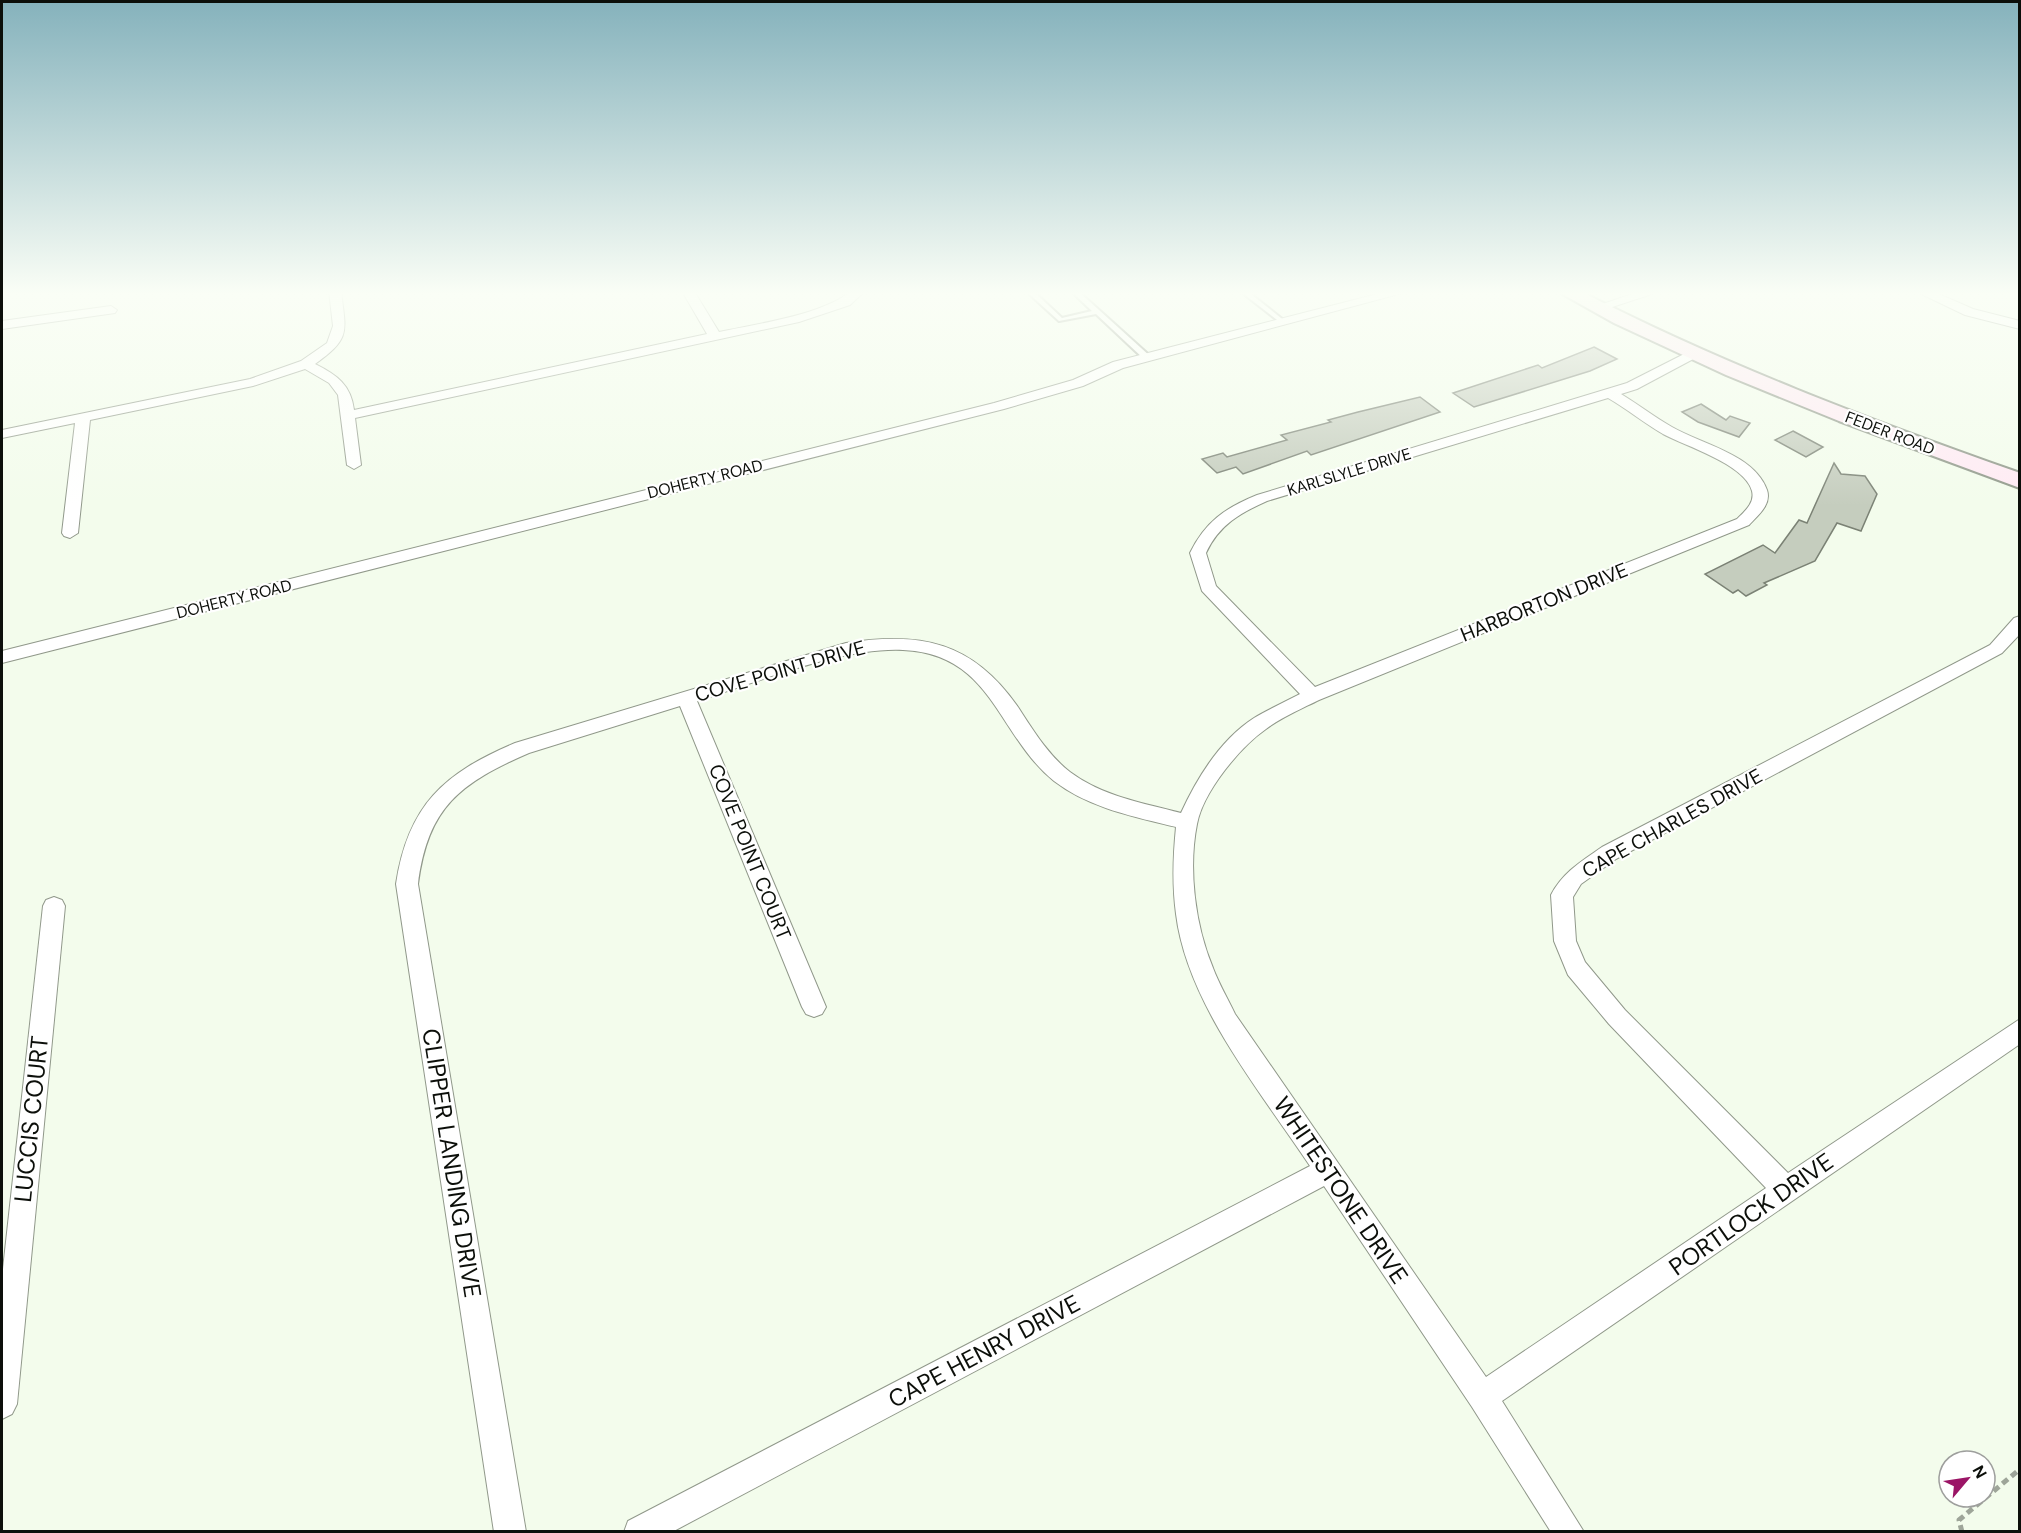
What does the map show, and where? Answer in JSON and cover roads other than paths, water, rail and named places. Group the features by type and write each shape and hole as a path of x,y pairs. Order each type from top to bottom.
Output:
{"main road":[{"name":"FEDER ROAD","path":"1713,363 1864,424 2019,481"}],"street":[{"path":"347,416 593,363"},
{"name":"DOHERTY ROAD","path":"2,657 999,406 1078,383 1127,363"},
{"name":"KARLSLYLE DRIVE","path":"1312,695 1208,587 1198,553 1206,535 1218,521 1239,507 1262,498 1610,393 1649,378 1677,363"},
{"path":"2,434 253,382 306,364 332,377 345,395 354,465"},
{"name":"HARBORTON DRIVE","path":"1187,822 1200,793 1225,756 1258,724 1312,695 1732,526 1754,514 1759,506 1759,495 1756,484 1747,473 1720,454 1668,430 1610,393"},
{"path":"70,533 83,417"},
{"name":"CAPE CHARLES DRIVE","path":"1785,1189 1617,1017 1576,968 1565,941 1562,895 1574,878 1609,853 1996,649 2019,622"},
{"name":"COVE POINT DRIVE","path":"437,800 457,782 500,757 846,649 875,643 928,645 966,663 989,682 1045,759 1081,790 1108,801 1187,822"},
{"name":"COVE POINT COURT","path":"686,698 814,1007"},
{"name":"CLIPPER LANDING DRIVE","path":"437,800 419,828 409,858 407,884 510,1532"},
{"name":"WHITESTONE DRIVE","path":"1187,822 1183,866 1187,916 1201,968 1227,1022 1482,1397 1569,1532"},
{"name":"LUCCIS COURT","path":"2,1404 54,906"},
{"name":"PORTLOCK DRIVE","path":"1482,1397 2019,1030"},
{"name":"CAPE HENRY DRIVE","path":"639,1532 1328,1170"}]}
